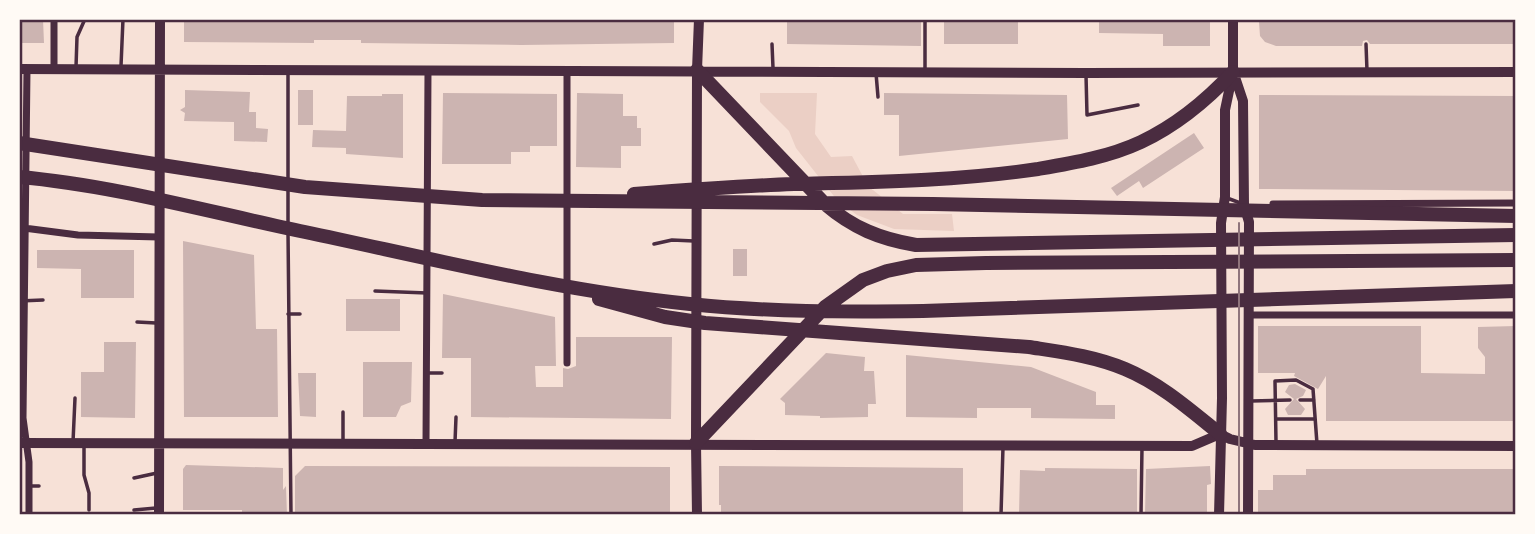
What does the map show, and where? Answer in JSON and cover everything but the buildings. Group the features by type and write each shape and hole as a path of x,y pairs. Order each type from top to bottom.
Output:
{"highway":[{"path":"697,70 825,204 845,221 877,236 916,245 1516,235"},
{"path":"541,202 717,187 947,179 1025,171 1115,152 1161,132 1182,119 1233,72"},
{"path":"19,144 304,187 420,197 541,202 933,204 1516,216"},
{"path":"19,177 107,191 544,282 690,304 864,312 1516,291"},
{"path":"696,443 825,307 863,280 887,271 916,265 986,263 1516,260"},
{"path":"544,282 626,308 705,323 1029,347 1102,361 1127,370 1172,396 1220,434"}],"main road":[{"path":"159,511 160,19"},
{"path":"696,443 699,19"},
{"path":"1219,515 1222,398 1221,223 1225,197 1225,110 1233,72 1233,19"},
{"path":"23,69 1516,72"},
{"path":"1233,72 1243,101 1244,205 1249,222 1248,515"},
{"path":"23,443 1192,446 1220,434 1249,445 1516,446"}],"street":[{"path":"54,19 54,69"},
{"path":"23,69 21,396 29,515"},
{"path":"426,444 428,70"},
{"path":"567,70 567,363"},
{"path":"1244,205 1516,203"},
{"path":"24,228 78,235 159,237"},
{"path":"1250,315 1516,315"},
{"path":"696,443 698,515"}],"lane":[{"path":"76,69 77,37 85,19"},
{"path":"121,69 123,19"},
{"path":"925,19 925,71"},
{"path":"772,44 773,70"},
{"path":"1366,44 1367,73"},
{"path":"288,69 291,515"},
{"path":"876,71 878,97"},
{"path":"1086,73 1087,116 1138,105"},
{"path":"1225,197 1244,205"},
{"path":"654,244 672,240 696,241"},
{"path":"374,291 427,293"},
{"path":"21,300 43,300"},
{"path":"288,314 300,314"},
{"path":"137,322 159,324"},
{"path":"426,373 442,373"},
{"path":"1276,445 1275,381 1296,380 1313,389 1317,446"},
{"path":"75,398 78,443 89,494 89,510"},
{"path":"1249,401 1290,400"},
{"path":"1300,400 1314,400"},
{"path":"343,412 343,444"},
{"path":"456,417 456,444"},
{"path":"1276,419 1315,419"},
{"path":"1001,515 1003,445"},
{"path":"1141,515 1142,445"},
{"path":"134,478 159,472"},
{"path":"29,486 39,486"},
{"path":"134,510 159,511"}],"shaded area":[{"path":"760,93 817,93 815,134 831,157 852,156 868,186 903,214 952,214 954,231 894,229 857,215 837,200 796,148 789,131 760,102"}],"tram line":[{"path":"1239,223 1239,515"}]}
